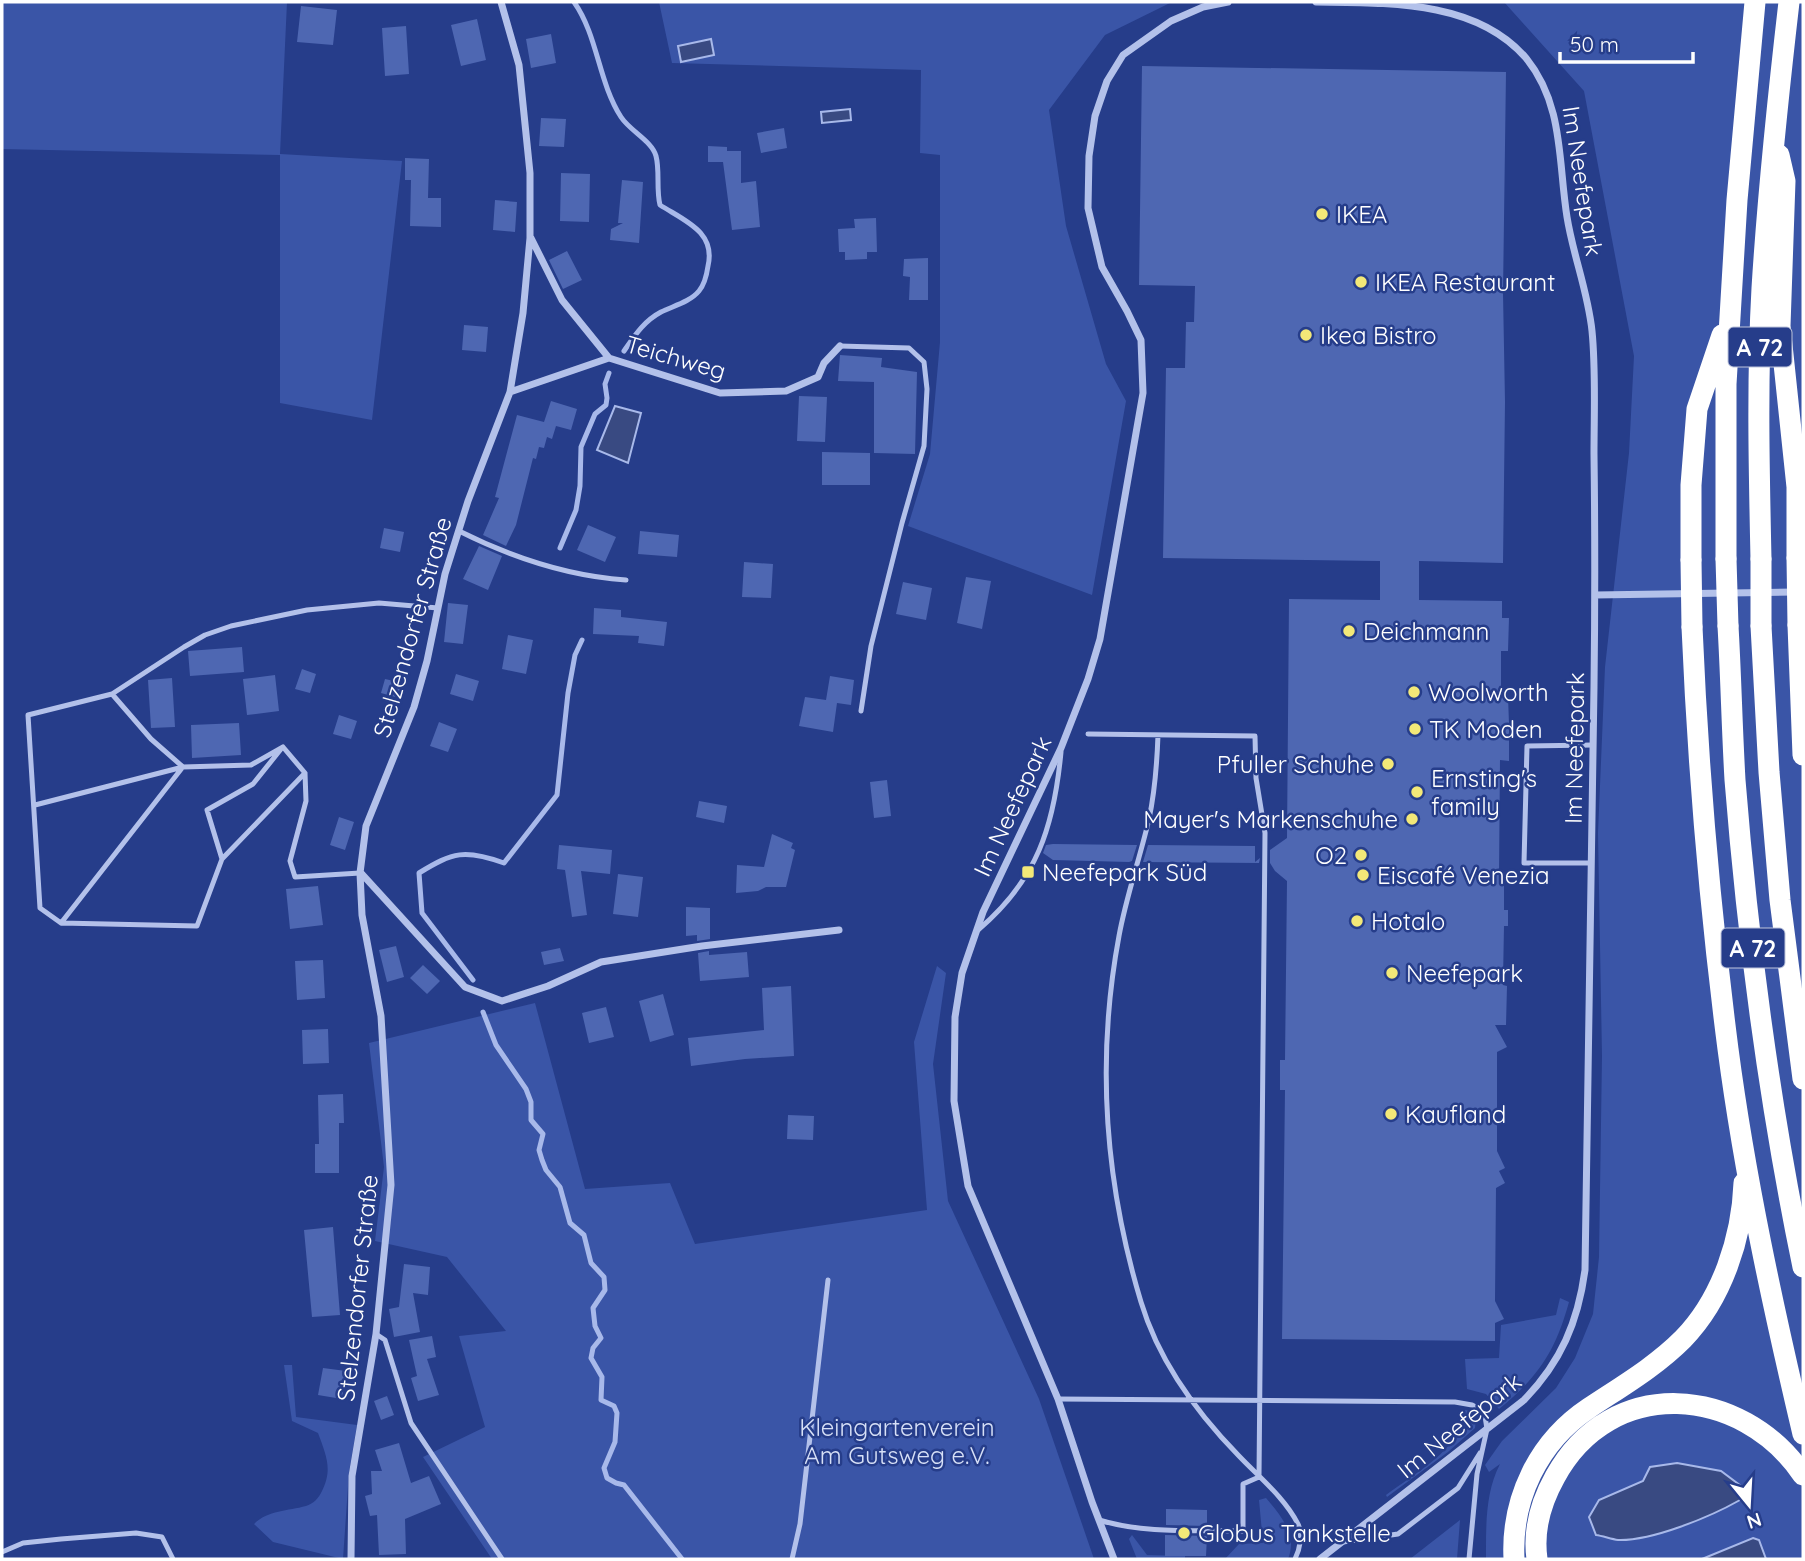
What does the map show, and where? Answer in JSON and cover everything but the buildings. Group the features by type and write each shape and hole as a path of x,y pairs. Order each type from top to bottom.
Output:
{"highway":[{"name":"A 72","path":"1755,2 1737,200 1726,384 1728,626 1735,779 1746,900 1775,1122 1803,1268"},
{"name":"A 72","path":"1789,2 1774,136 1762,289 1759,404 1761,626 1769,772 1780,900 1803,1079"},
{"path":"1774,136 1785,181 1780,326 1797,487 1803,755"},
{"path":"1731,310 1697,409 1691,485 1692,627 1704,841 1728,1051 1742,1142 1783,1350 1803,1434"},
{"path":"1514,1559 1513,1540 1524,1489 1534,1466 1548,1446 1587,1409 1662,1359 1703,1317 1716,1294 1735,1243 1745,1185 1742,1142"},
{"path":"1536,1559 1538,1521 1546,1493 1574,1449 1595,1430 1619,1416 1670,1404 1699,1404 1723,1410 1748,1422 1772,1439 1790,1456 1803,1475"}],"street":[{"name":"Stelzendorfer Straße","path":"351,1559 352,1476 376,1334 391,1185 381,1016 362,915 360,873 366,826 414,706 427,661 445,574 458,531 510,392 523,313 530,238 529,161 519,65 501,2"},
{"name":"Im Neefepark","path":"1114,1559 1058,1399 968,1186 954,1101 955,1017 962,973 983,912 1061,748 1088,679 1100,639 1143,393 1141,340 1102,267 1088,208 1089,156 1095,116 1107,82 1123,55 1171,21 1203,7 1228,2"},
{"name":"Im Neefepark","path":"1316,2 1425,5 1487,25 1511,41 1538,75 1549,94 1559,132 1568,222 1592,332 1595,595 1586,1270 1580,1306 1557,1359 1524,1400 1320,1559"},
{"name":"Teichweg","path":"530,238 562,300 609,358 720,393 786,391 818,377 824,363 840,346"},
{"name":"Teichweg","path":"510,392 609,358"},
{"path":"1595,595 1803,592"},
{"path":"360,873 465,987 502,1001 548,986 601,962 702,946 839,930"}],"lane":[{"path":"840,346 909,348 923,362 927,389 924,446 871,646 861,711"},
{"path":"458,531 478,541 568,573 626,580"},
{"path":"305,773 222,859 197,926 61,923 40,908 29,715 112,694 205,635 231,626 306,610 367,604 438,608"},
{"path":"112,694 151,739 183,767"},
{"path":"1088,734 1255,736 1256,778 1265,833 1259,1477"},
{"path":"1158,735 1156,777 1149,818 1119,933 1108,1019 1106,1102 1121,1230 1144,1314 1162,1357 1189,1399 1286,1505 1300,1526 1301,1540 1295,1559"},
{"path":"1591,863 1524,863 1527,746 1593,745"},
{"path":"35,805 183,767 251,765 283,747"},
{"path":"283,747 305,773 306,801 290,861 295,877 360,873"},
{"path":"222,859 207,810 253,784 283,747"},
{"path":"976,932 999,912 1017,891 1042,844 1049,828 1058,785 1061,748"},
{"path":"61,923 183,767"},
{"path":"792,1559 800,1524 828,1280"},
{"path":"376,1334 385,1340 411,1423 502,1559"},
{"path":"1058,1399 1259,1399 1455,1402 1472,1405 1481,1410 1487,1429 1481,1450 1469,1559"},
{"path":"1342,1542 1398,1534 1458,1488 1481,1450"},
{"path":"1099,1520 1143,1530 1242,1531 1243,1484 1259,1477"},
{"path":"2,1552 23,1544 136,1533 162,1537 173,1559"}],"green space":[{"path":"2,2 287,2 280,154 402,161 372,420 280,403 280,155 2,149"},
{"path":"659,2 1172,2 1105,35 1049,110 1066,226 1106,364 1126,401 1092,595 908,526 930,454 940,342 940,155 920,153 921,70 672,63"},
{"path":"1504,2 1803,2 1803,1559 1486,1559 1489,1498 1500,1464 1489,1472 1485,1465 1502,1441 1556,1388 1575,1358 1593,1314 1599,1257 1602,1056 1598,833 1605,667 1629,453 1634,356 1584,91"},
{"name":"Kleingartenverein Am Gutsweg e.V.","path":"937,966 946,973 933,1064 948,1201 1039,1399 1094,1559 492,1559 423,1457 485,1427 459,1336 506,1331 447,1257 375,1241 384,1167 369,1043 535,1003 585,1189 670,1183 695,1244 927,1210 914,1042"},
{"path":"1560,1298 1569,1302 1558,1335 1544,1362 1525,1385 1499,1409 1486,1394 1467,1389 1465,1359 1499,1358 1501,1325 1556,1315"},
{"path":"284,1365 292,1365 296,1417 357,1425 349,1472 343,1559 273,1542 254,1524 272,1513 311,1504 321,1494 327,1476 326,1455 318,1433 292,1421"},
{"path":"1465,1410 1470,1411 1476,1419 1475,1428 1448,1452 1387,1497 1386,1495 1446,1449 1455,1437"},
{"path":"1266,1498 1282,1519 1289,1534 1291,1550 1288,1559 1225,1559 1239,1544 1263,1543 1259,1500"},
{"path":"1460,1520 1457,1559 1410,1559"},
{"path":"1132,1535 1147,1555 1185,1556 1185,1559 1137,1559 1129,1539"}],"shaded area":[{"path":"711,39 714,55 681,62 678,46"},
{"path":"850,109 851,120 822,123 821,112"},
{"path":"615,406 641,413 628,463 597,450"},
{"path":"1677,1463 1721,1471 1741,1486 1740,1500 1713,1514 1647,1537 1618,1540 1596,1535 1589,1517 1599,1500 1643,1481 1650,1467"},
{"path":"1753,1538 1759,1540 1766,1559 1702,1559"}],"waterway":[{"path":"574,2 588,29 613,103 625,122 654,151 660,205 696,229 703,236 709,254 706,275 699,291 650,320 624,351"},
{"path":"560,548 576,510 581,447 595,414 606,405 605,384 609,373"},
{"path":"473,980 422,913 419,873 441,861 460,855 469,854 504,863 557,795 568,693 575,655 582,640"},
{"path":"483,1012 496,1045 526,1089 531,1102 531,1120 543,1134 539,1150 542,1160 546,1170 560,1187 570,1223 584,1235 591,1263 604,1277 605,1290 593,1308 595,1326 601,1338 593,1348 591,1358 602,1377 601,1400 614,1406 617,1413 615,1442 604,1468 607,1478 624,1485 682,1559"}],"place":[{"name":"IKEA","path":"1322,214"},
{"name":"IKEA Restaurant","path":"1361,282"},
{"name":"Ikea Bistro","path":"1306,335"},
{"name":"Deichmann","path":"1349,631"},
{"name":"Woolworth","path":"1414,692"},
{"name":"TK Moden","path":"1415,729"},
{"name":"Pfuller Schuhe","path":"1388,764"},
{"name":"Ernsting's family","path":"1417,792"},
{"name":"Mayer's Markenschuhe","path":"1412,819"},
{"name":"O2","path":"1361,855"},
{"name":"Neefepark Süd","path":"1028,872"},
{"name":"Eiscafé Venezia","path":"1363,875"},
{"name":"Hotalo","path":"1357,921"},
{"name":"Neefepark","path":"1392,973"},
{"name":"Kaufland","path":"1391,1114"},
{"name":"Globus Tankstelle","path":"1184,1533"}]}
